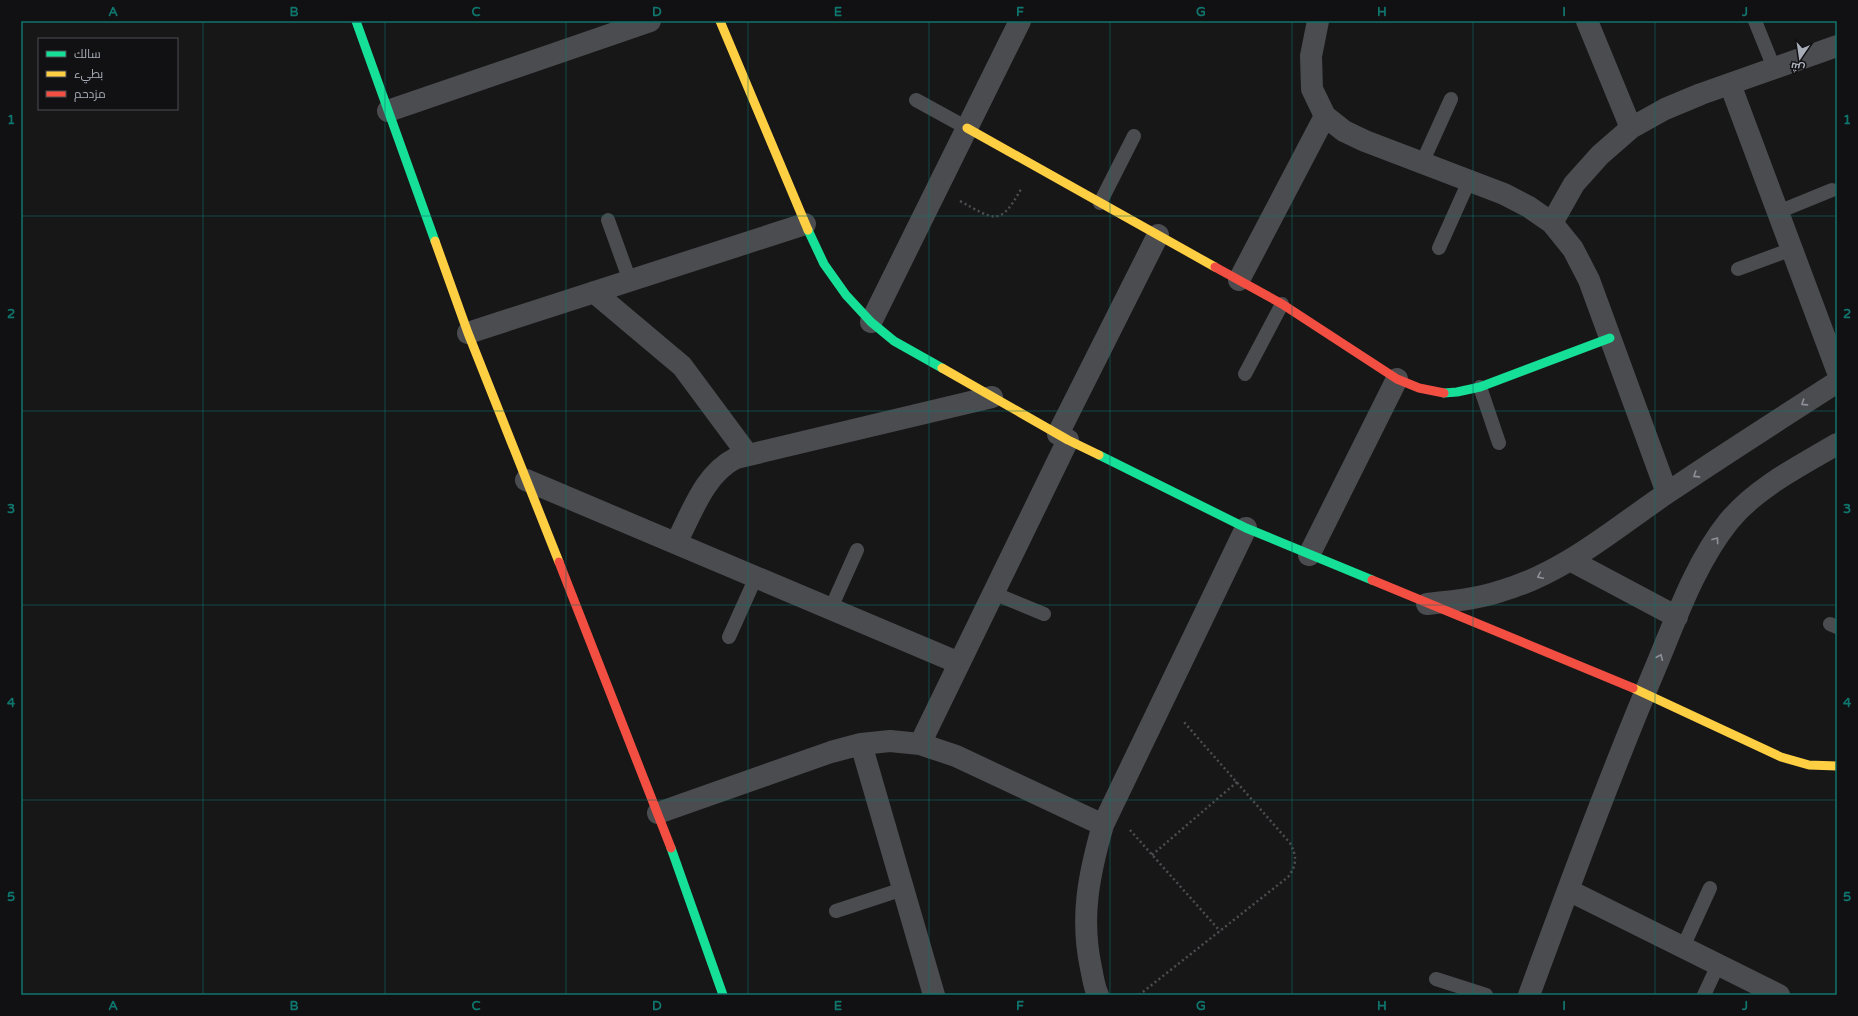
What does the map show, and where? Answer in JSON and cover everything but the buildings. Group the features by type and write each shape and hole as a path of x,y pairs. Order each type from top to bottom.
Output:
{"street":[{"path":"356,21 468,333 658,813 723,995"},
{"path":"388,111 650,21"},
{"path":"720,21 805,224 824,264 846,295 871,322 894,341 1063,437 1246,528 1645,693 1781,758 1802,765 1825,767 1837,766"},
{"path":"871,322 1020,21"},
{"path":"1318,21 1311,56 1312,89 1325,116 1344,131 1504,194 1529,207 1552,223 1574,249 1589,280 1667,493"},
{"path":"1587,21 1631,128"},
{"path":"1552,223 1574,184 1600,155 1631,128 1665,109 1837,46"},
{"path":"1730,84 1837,370"},
{"path":"1239,280 1325,116"},
{"path":"967,128 1282,304 1397,379 1416,388 1438,393 1460,393 1480,387 1610,338"},
{"path":"468,333 805,224"},
{"path":"920,744 993,593 1063,437 1158,235"},
{"path":"594,292 682,366 748,455"},
{"path":"1309,555 1397,379"},
{"path":"1427,604 1464,600 1502,591 1537,578 1570,560 1667,493 1837,382"},
{"path":"676,543 707,483 714,473 724,464 748,455 992,397"},
{"path":"1529,995 1568,890 1645,693 1677,617 1710,547 1730,520 1760,492 1831,454"},
{"path":"526,480 959,663"},
{"path":"1092,993 1086,947 1086,906 1091,865 1107,817 1246,528"},
{"path":"1570,560 1677,617"},
{"path":"658,813 831,752 861,744 890,741 920,744 956,756 1107,817"},
{"path":"861,744 934,995"},
{"path":"1568,890 1779,995"}],"lane":[{"path":"1755,21 1774,68"},
{"path":"1422,163 1451,98"},
{"path":"916,100 967,128"},
{"path":"1100,203 1134,136"},
{"path":"1439,248 1469,181"},
{"path":"1778,212 1832,190"},
{"path":"608,220 630,281"},
{"path":"1738,270 1792,249"},
{"path":"1245,374 1282,304"},
{"path":"1480,387 1499,443"},
{"path":"830,608 857,550"},
{"path":"729,637 756,577"},
{"path":"993,593 1044,614"},
{"path":"1683,947 1710,888"},
{"path":"836,911 903,889"},
{"path":"1704,995 1718,965"},
{"path":"1436,979 1486,995"}],"path":[{"path":"938,188 986,215 996,217 1005,214 1011,207 1033,165"},
{"path":"1140,995 1288,877 1296,863 1295,852 1290,843 1164,698"},
{"path":"1152,855 1237,782"},
{"path":"1107,817 1152,855 1220,931"}],"traffic: fast":[{"path":"356,21 435,241"},
{"path":"808,230 824,264 846,295 871,322 894,341 942,368"},
{"path":"1444,393 1480,387 1610,338"},
{"path":"1099,455 1246,528 1372,580"},
{"path":"671,848 723,995"}],"traffic: slow":[{"path":"720,21 808,230"},
{"path":"967,128 1215,267"},
{"path":"435,241 468,333 559,562"},
{"path":"942,368 1068,440 1099,455"},
{"path":"1633,688 1781,757 1809,765 1837,766"}],"traffic: jam":[{"path":"1215,267 1282,304 1397,379 1419,388 1444,393"},
{"path":"559,562 671,848"},
{"path":"1372,580 1633,688"}]}
